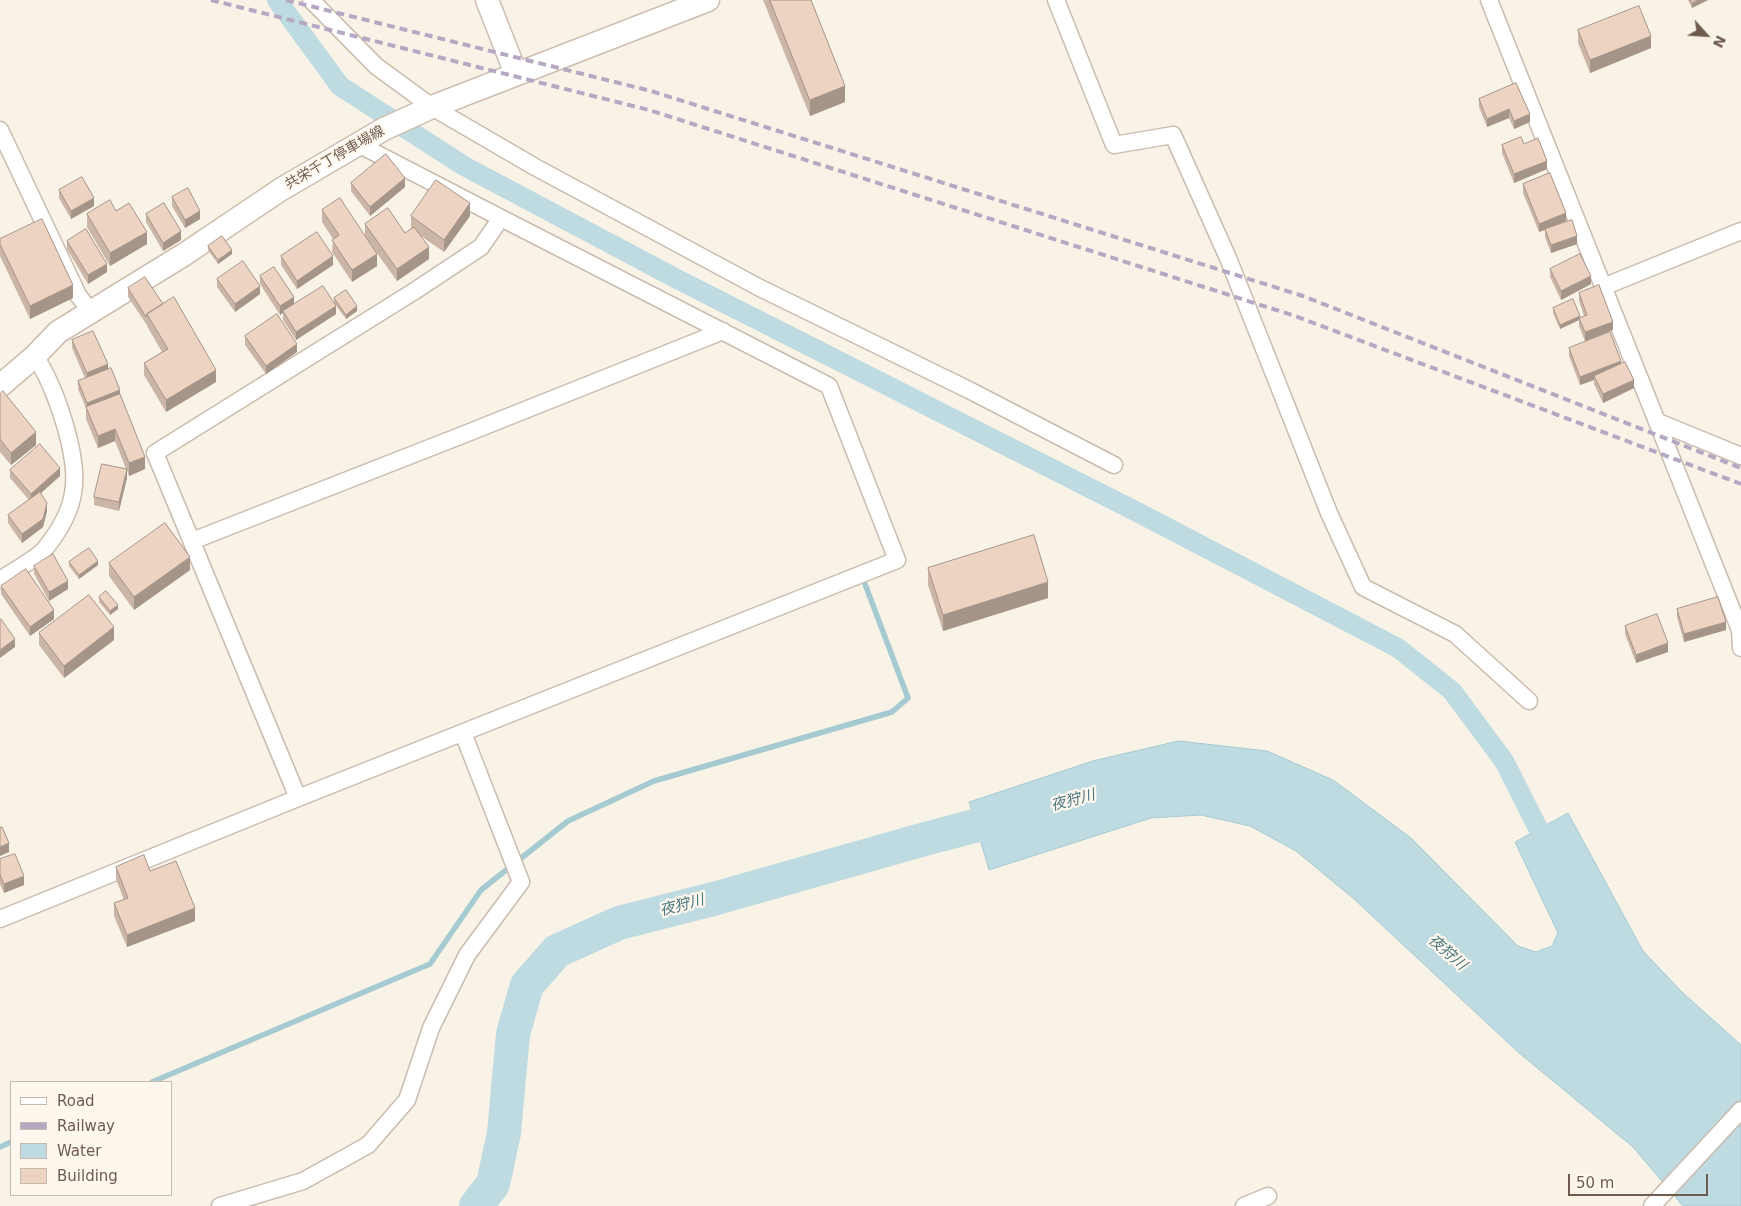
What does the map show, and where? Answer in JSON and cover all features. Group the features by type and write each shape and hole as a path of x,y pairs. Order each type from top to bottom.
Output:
{"main road":[{"path":"487,0 516,74"},
{"name":"共栄千丁停車場線","path":"0,386 35,356 58,332 185,254 280,190 384,129 432,107 708,0"}],"street":[{"path":"311,0 376,66 432,107 534,168 760,288 969,390 1114,465"},
{"path":"1056,0 1114,145 1173,135 1228,258 1329,513 1363,587 1455,634 1529,701"},
{"path":"1489,0 1740,630 1741,648"},
{"path":"0,130 78,295 91,312"},
{"path":"0,919 298,798 897,560 829,386 358,144"},
{"path":"298,798 155,453 413,292 481,247 501,218"},
{"path":"1603,288 1741,231"},
{"path":"192,541 723,331"},
{"path":"0,580 42,551 61,526 73,493 73,466 65,425 53,392 35,356"},
{"path":"1658,422 1741,456"},
{"path":"220,1206 303,1181 368,1145 406,1100 430,1028 467,955 521,882 463,733"},
{"path":"1652,1206 1741,1110"},
{"path":"1244,1206 1268,1196"}],"water":[{"path":"1179,741 1267,751 1333,780 1411,838 1518,946 1536,952 1552,946 1558,933 1515,842 1568,813 1643,951 1682,992 1741,1045 1741,1206 1683,1206 1633,1147 1518,1052 1354,899 1296,851 1250,826 1201,815 1151,818 989,870 969,802 1093,761"}],"building":[{"path":"770,0 811,0 845,86 810,100"},
{"path":"1639,6 1651,36 1590,60 1578,30"},
{"path":"1516,83 1530,114 1514,121 1509,109 1487,119 1479,99"},
{"path":"1521,137 1524,144 1538,138 1547,161 1514,174 1502,145"},
{"path":"386,154 405,178 370,207 351,183"},
{"path":"1550,173 1566,213 1539,224 1523,184"},
{"path":"82,177 94,198 71,211 59,190"},
{"path":"436,180 470,203 444,240 411,216"},
{"path":"188,188 200,211 185,220 172,197"},
{"path":"340,198 377,254 352,270 332,240 339,235 322,210"},
{"path":"110,200 116,211 129,203 147,232 110,253 87,214"},
{"path":"164,203 181,231 163,243 146,214"},
{"path":"388,208 405,233 414,227 429,247 397,269 365,224"},
{"path":"42,219 73,285 30,306 0,244 0,239"},
{"path":"1572,220 1577,236 1551,245 1545,229"},
{"path":"86,229 107,264 88,275 67,241"},
{"path":"317,232 333,256 297,281 281,256"},
{"path":"222,236 232,250 218,260 208,246"},
{"path":"1580,254 1591,276 1561,291 1550,269"},
{"path":"243,261 260,286 235,304 217,279"},
{"path":"274,267 294,297 280,306 260,276"},
{"path":"145,277 163,304 147,314 146,317 128,288"},
{"path":"1599,285 1613,322 1585,332 1579,318 1587,315 1579,293"},
{"path":"323,286 336,306 296,332 283,311"},
{"path":"346,290 357,306 346,315 334,298"},
{"path":"174,297 216,370 166,400 144,363 168,349 147,314"},
{"path":"1573,299 1580,316 1560,325 1553,308"},
{"path":"277,314 297,344 266,366 245,336"},
{"path":"93,331 108,364 87,373 72,340"},
{"path":"1610,332 1621,361 1580,377 1569,348"},
{"path":"1625,362 1634,380 1603,394 1594,376"},
{"path":"111,368 120,390 87,403 78,381"},
{"path":"3,391 36,432 11,453 0,439 0,394"},
{"path":"120,394 145,457 129,463 115,429 98,436 86,407"},
{"path":"40,444 60,468 31,494 10,470"},
{"path":"102,464 127,469 119,502 94,497"},
{"path":"40,492 47,503 43,519 22,534 8,515"},
{"path":"165,523 190,557 134,597 109,563"},
{"path":"1034,535 1048,582 943,615 928,568"},
{"path":"89,548 98,561 79,575 69,562"},
{"path":"53,554 68,581 49,592 34,566"},
{"path":"26,569 54,610 30,627 1,586"},
{"path":"106,591 118,605 110,611 99,597"},
{"path":"89,595 114,627 64,666 39,633"},
{"path":"1718,597 1726,622 1684,634 1677,609"},
{"path":"1657,614 1668,643 1636,655 1625,626"},
{"path":"0,620 15,639 0,650"},
{"path":"2,827 9,843 0,847 0,828"},
{"path":"15,854 24,876 4,884 0,875 0,859"},
{"path":"144,855 150,871 176,861 195,908 127,935 114,903 128,898 116,867"}],"waterway":[{"path":"277,0 340,86 464,166 677,279 1141,514 1398,648 1452,691 1504,761 1550,852"},
{"path":"154,1081 430,964 481,890 568,821 654,781 892,712 908,698 865,584"},
{"name":"夜狩川","path":"476,1206 493,1184 504,1133 513,1034 527,985 557,951 619,923 717,898 1020,814"},
{"path":"0,1147 10,1142"}],"railway":[{"path":"211,0 649,110 1295,316 1741,484"},
{"path":"286,0 651,91 1303,296 1741,468"}]}
